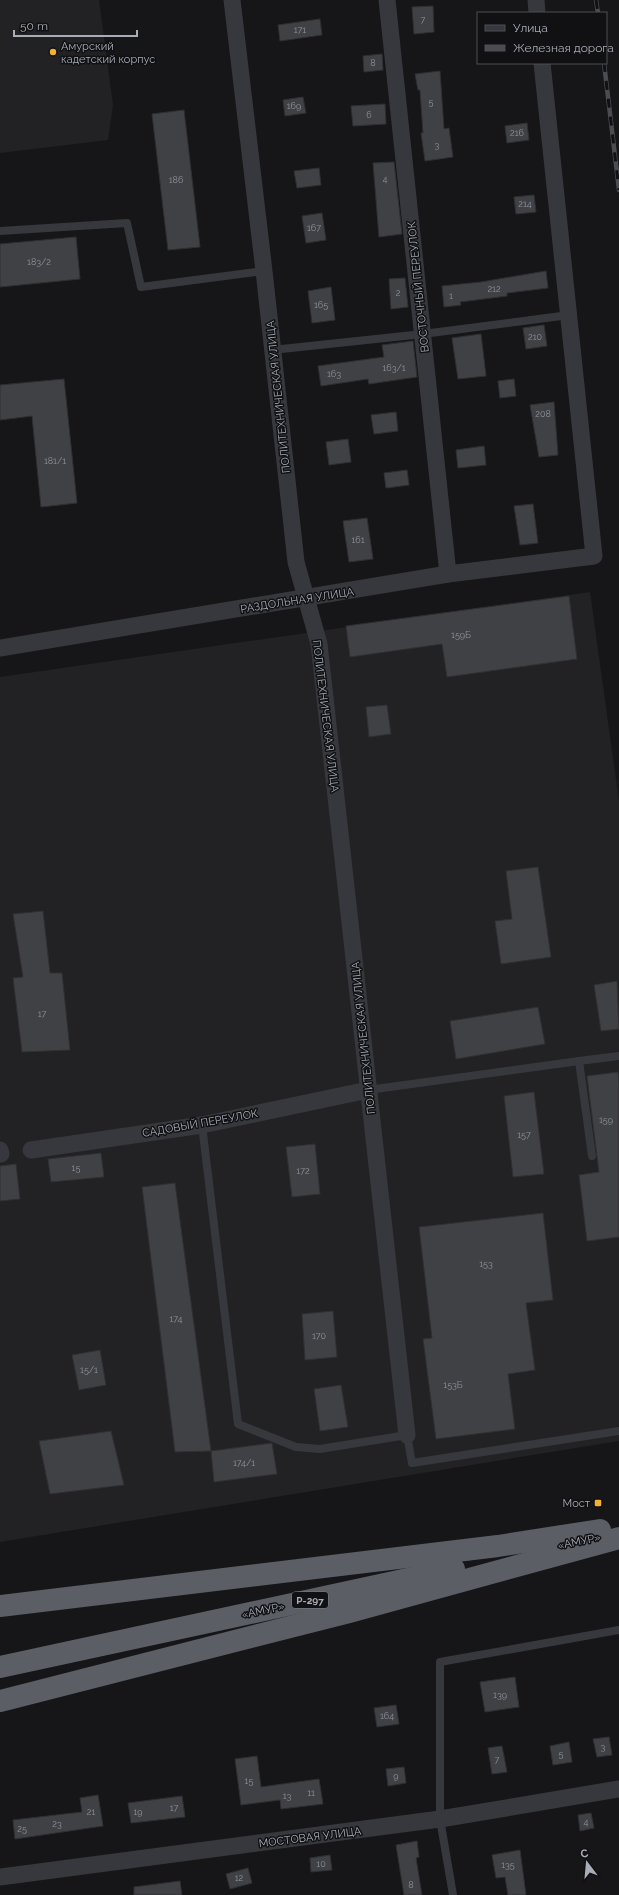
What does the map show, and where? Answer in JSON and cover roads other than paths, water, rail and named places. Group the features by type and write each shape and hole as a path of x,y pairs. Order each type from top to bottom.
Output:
{"highway":[{"path":"0,1606 498,1546 619,1528"},
{"name":"«АМУР»","path":"0,1667 619,1533"},
{"path":"0,1701 349,1612 619,1538"}],"street":[{"name":"ПОЛИТЕХНИЧЕСКАЯ УЛИЦА","path":"232,0 296,562 319,644 407,1435"},
{"name":"ВОСТОЧНЫЙ ПЕРЕУЛОК","path":"387,0 448,574"},
{"path":"536,0 537,12"},
{"path":"542,64 568,315"},
{"name":"РАЗДОЛЬНАЯ УЛИЦА","path":"0,648 448,574 594,556 568,315"},
{"name":"САДОВЫЙ ПЕРЕУЛОК","path":"31,1150 202,1125 368,1090"},
{"name":"МОСТОВАЯ УЛИЦА","path":"0,1877 440,1820 619,1790"}],"lane":[{"path":"0,231 127,223 141,287 264,271"},
{"path":"272,350 423,334 568,315"},
{"path":"368,1090 619,1056"},
{"path":"579,1061 592,1156"},
{"path":"202,1125 238,1424 296,1447 320,1449 407,1435 412,1463 619,1431"},
{"path":"453,1895 440,1820 440,1662 619,1630"}],"railway":[{"path":"596,0 598,12"},
{"path":"604,64 619,190"}],"place":[{"name":"Амурский кадетский корпус","path":"53,52"},
{"name":"Мост","path":"598,1503"}]}
